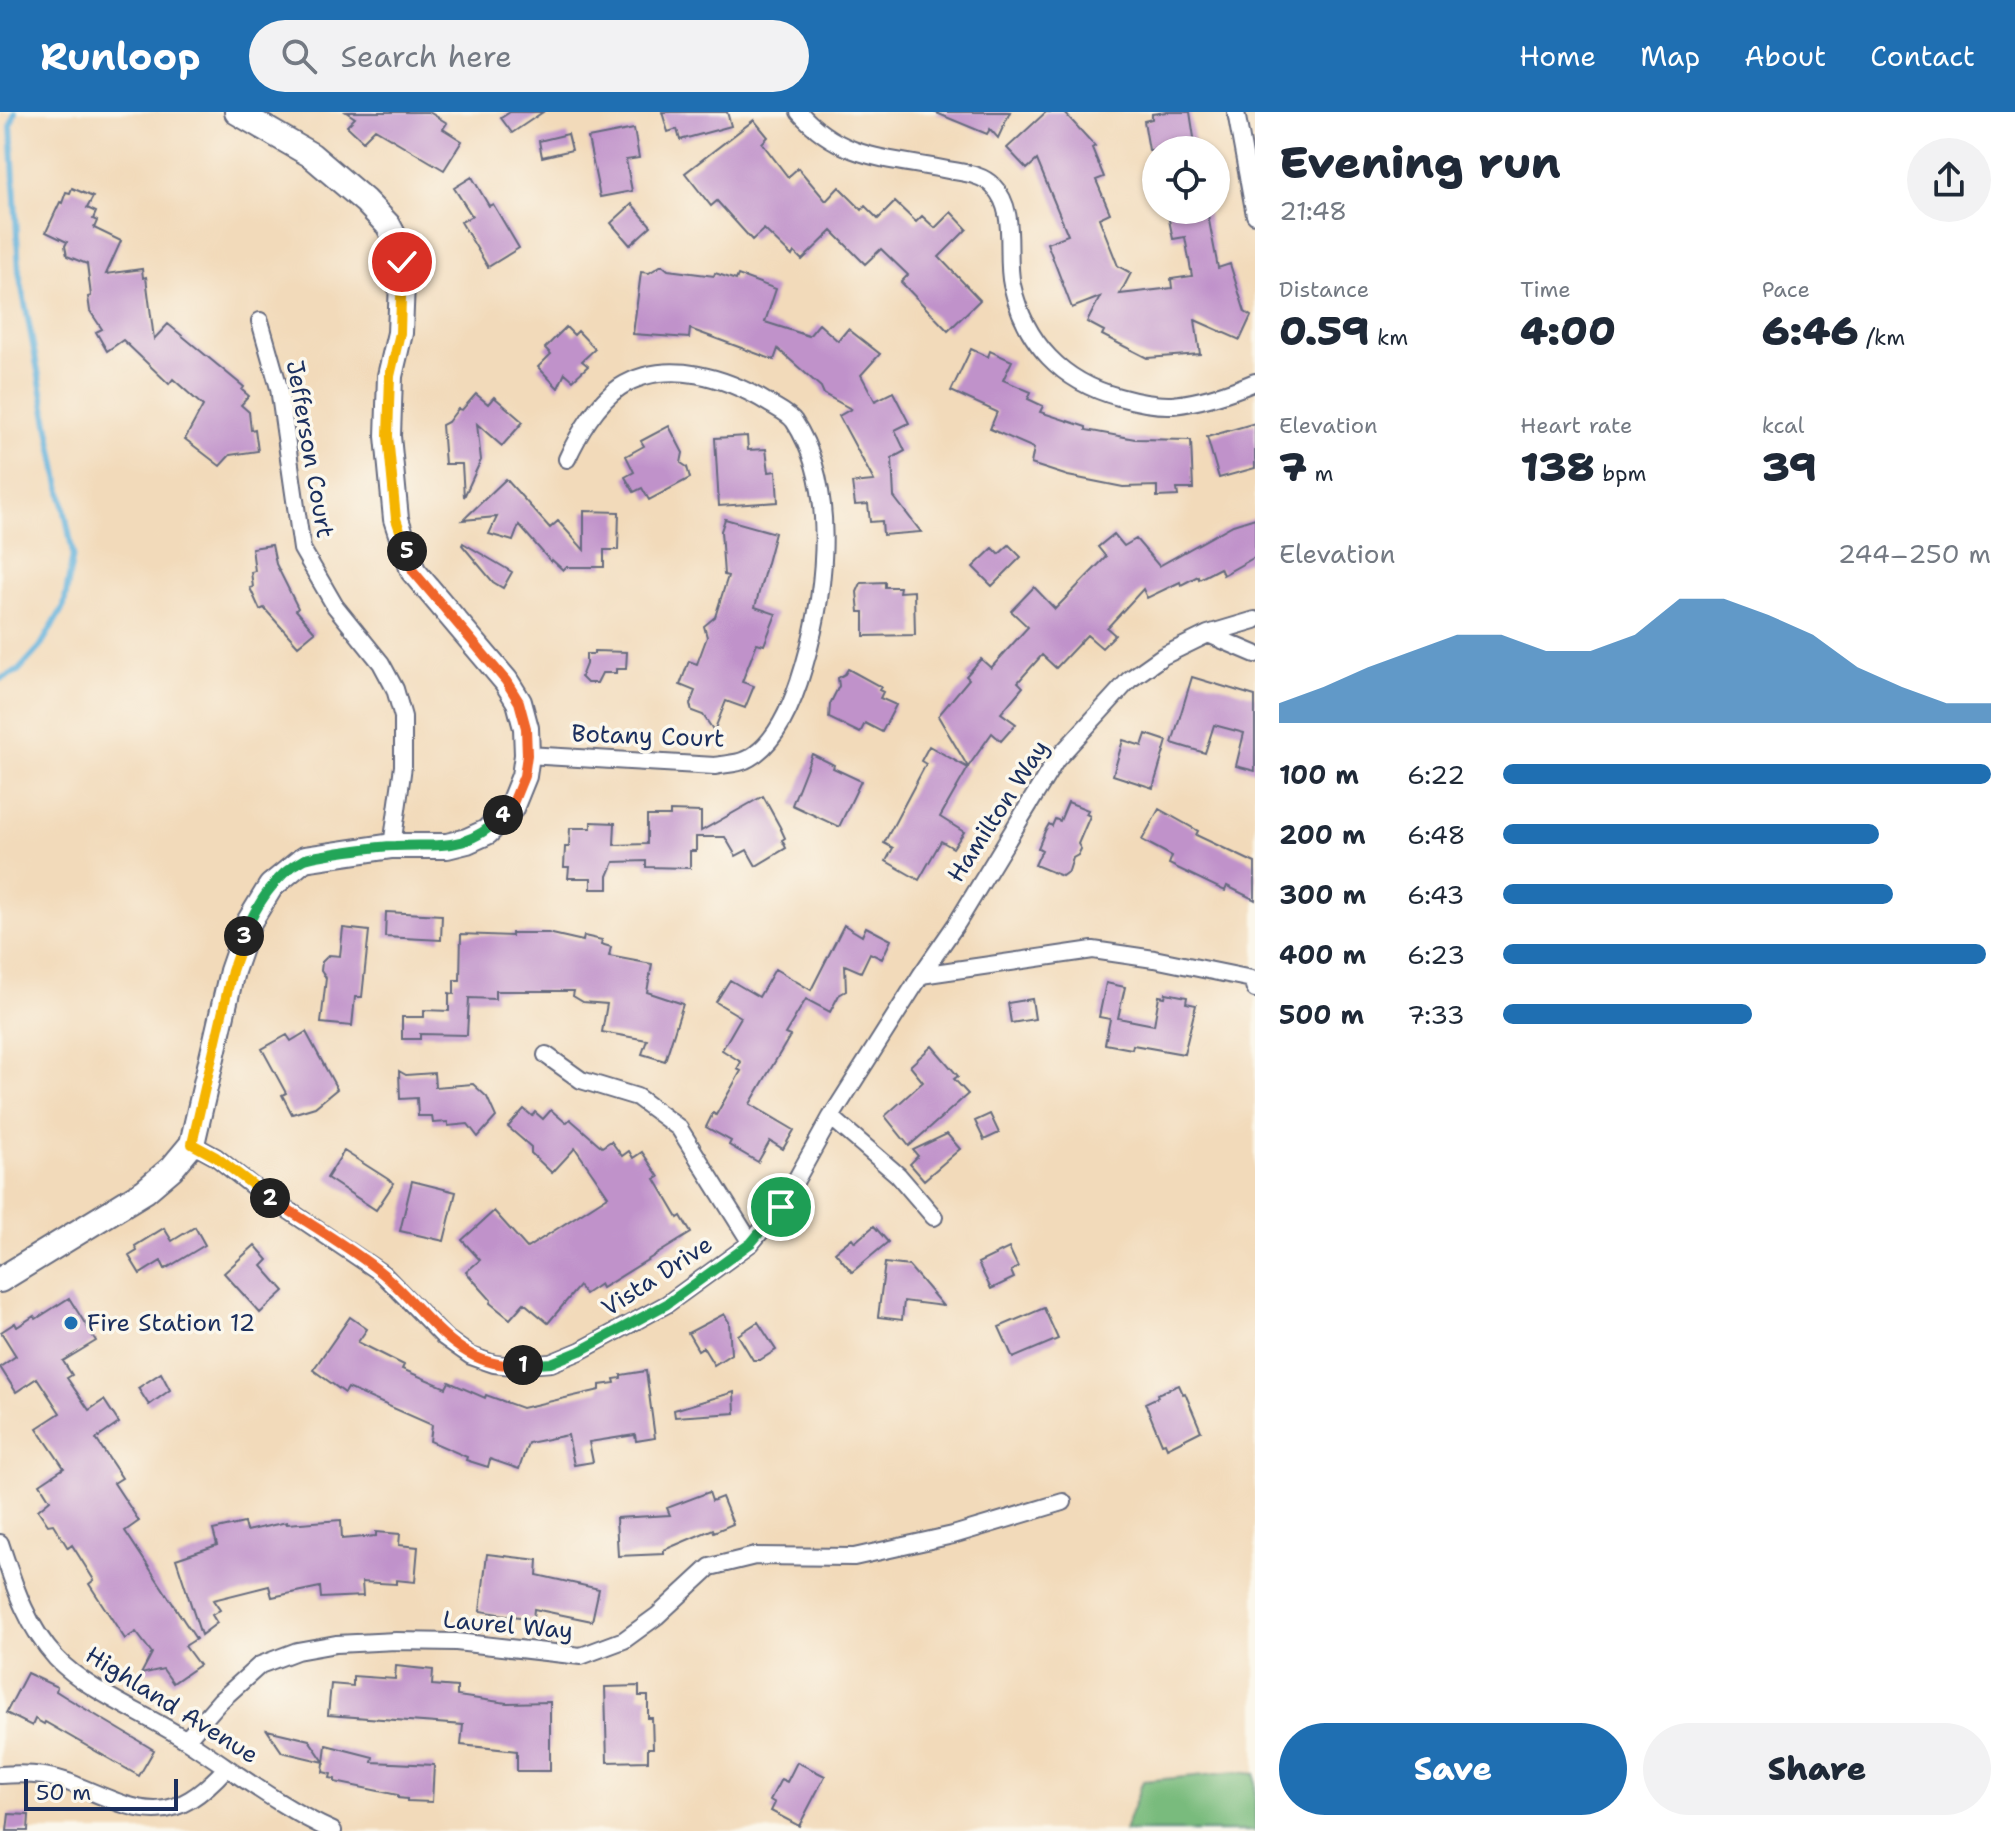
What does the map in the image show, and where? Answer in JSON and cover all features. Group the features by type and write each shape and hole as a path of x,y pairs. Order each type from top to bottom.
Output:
{"street":[{"path":"0,1280 145,1191 172,1168 192,1144 232,971 249,922 271,886 304,859 392,846 447,846 467,841 487,832 511,808 524,776 526,728 519,702 506,681 413,571 396,519 388,436 390,376 400,333 401,252 396,240 388,225 339,176 311,155 237,112"},
{"path":"799,112 812,127 840,147 967,174 993,185 1008,215 1011,281 1020,317 1037,345 1062,370 1085,385 1143,404 1171,405 1197,401 1255,382"},
{"path":"1236,112 1255,215"},
{"name":"Jefferson Court","path":"260,321 279,388 302,549 335,606 381,663 395,689 403,717 403,766 392,846"},
{"name":"Botany Court","path":"527,755 715,766 745,760 770,741 791,705 809,651 820,598 822,538 814,463 793,419 748,391 716,377 684,373 651,375 620,387 583,425 567,459"},
{"name":"Hamilton Way","path":"921,975 957,923 1056,760 1129,680 1163,656 1208,634 1255,620"},
{"path":"1208,634 1255,654"},
{"path":"921,975 1093,950 1252,979 1255,989"},
{"name":"Vista Drive","path":"192,1144 216,1157 251,1185 383,1274 453,1343 471,1356 494,1364 513,1366 551,1363 580,1351 667,1304 751,1243 781,1207 831,1117 921,975"},
{"path":"546,1055 581,1080 637,1097 679,1128 751,1243"},
{"path":"831,1117 898,1175 934,1217"},
{"name":"Laurel Way","path":"186,1740 220,1701 260,1665 297,1651 336,1644 411,1641 456,1642 581,1656 624,1640 657,1616 710,1567 755,1556 854,1557 953,1535 1063,1502"},
{"name":"Highland Avenue","path":"0,1543 30,1626 58,1660 226,1768 333,1831"},
{"path":"0,1775 38,1774 68,1782 135,1819 167,1826 192,1813 226,1768"}],"green space":[{"path":"1237,1772 1255,1774 1255,1831 1124,1831 1143,1781"}],"building":[{"path":"346,112 429,112 447,123 443,129 462,141 444,170 375,129 363,141 347,126 355,118"},
{"path":"510,112 543,112 512,133 501,118"},
{"path":"662,112 727,112 731,126 680,140 677,129 668,132"},
{"path":"934,112 1010,112 998,138 990,129 987,134"},
{"path":"1046,112 1064,112 1095,146 1092,148 1104,177 1096,180 1110,213 1099,218 1118,266 1131,273 1120,294 1172,288 1171,279 1192,276 1185,237 1173,239 1170,224 1210,224 1218,268 1230,264 1245,312 1251,316 1240,340 1195,320 1200,354 1147,358 1102,335 1104,331 1087,322 1100,297 1072,308 1047,243 1068,235 1037,160 1027,169 1007,148"},
{"path":"1190,112 1194,136 1147,136 1144,121 1152,119 1152,114"},
{"path":"754,120 768,137 762,143 788,177 798,168 826,201 839,187 862,210 865,206 878,219 895,202 916,222 922,216 935,228 951,212 967,229 939,257 980,300 948,331 901,282 908,275 881,249 865,264 832,231 802,260 794,252 792,256 764,229 752,240 717,201 711,206 685,173"},
{"path":"634,129 639,158 626,160 632,191 600,197 588,138"},
{"path":"568,134 572,150 542,157 539,141"},
{"path":"472,177 489,206 493,204 519,248 488,267 461,222 472,216 454,188"},
{"path":"72,188 93,197 87,208 96,212 94,228 121,241 106,274 142,269 143,278 146,277 154,339 168,324 244,387 242,390 249,396 241,405 249,412 258,451 230,455 220,466 185,439 203,406 173,379 169,384 123,340 107,351 96,332 102,329 90,311 87,264 67,256 67,242 46,232 60,202"},
{"path":"632,204 651,226 630,245 611,223"},
{"path":"662,265 668,270 714,276 715,273 736,280 738,275 776,289 765,322 809,336 819,324 838,341 848,329 880,354 861,375 875,401 893,392 909,423 895,430 905,451 892,458 894,497 921,532 883,535 882,521 870,522 868,504 855,505 852,483 874,481 839,416 851,409 824,394 821,387 778,349 774,360 690,329 689,338 633,334 641,272 649,273"},
{"path":"566,327 574,335 578,331 595,349 582,361 588,366 573,380 565,373 558,388 538,367 551,354 545,348"},
{"path":"971,349 988,357 990,351 1012,361 1003,380 1031,392 1028,399 1043,406 1040,412 1086,427 1086,430 1135,439 1191,440 1193,489 1177,489 1178,496 1157,497 1157,486 1123,487 1068,476 1031,464 1034,448 990,429 997,412 951,391"},
{"path":"476,394 488,404 494,397 523,422 502,446 477,424 481,460 464,497 462,464 445,464 442,425"},
{"path":"1255,423 1255,468 1219,478 1207,437"},
{"path":"669,426 683,453 681,463 687,467 690,478 649,500 642,488 634,492 625,477 634,472 626,456 644,446 641,441"},
{"path":"747,436 748,450 766,449 769,472 776,471 778,502 719,506 715,438"},
{"path":"506,479 550,528 558,521 584,550 584,511 619,512 618,550 604,550 604,567 566,567 563,570 551,562 519,525 513,541 489,534 497,517 463,520"},
{"path":"1255,518 1255,557 1223,575 1220,568 1147,598 1143,589 1107,628 1115,635 1102,648 1087,635 1056,668 1042,655 1018,682 1023,687 1001,713 1016,724 1001,741 992,733 968,767 938,716 969,679 966,676 981,659 991,668 1028,627 1011,611 1034,587 1055,609 1106,557 1098,547 1114,534 1124,546 1136,539 1159,566 1233,525"},
{"path":"725,519 775,533 755,607 776,614 764,645 757,643 742,682 754,686 745,708 726,701 714,731 703,715 692,711 690,704 695,691 680,685 689,661 697,664 707,637 704,626 715,617 728,576 724,575 721,531"},
{"path":"463,543 512,572 503,588 493,582"},
{"path":"272,545 276,564 298,608 296,610 315,632 298,646 264,608 260,610 250,588 253,587 251,572 255,571 252,548"},
{"path":"1009,545 1021,557 992,586 973,567 993,548 999,554"},
{"path":"885,582 885,587 900,587 899,592 914,591 915,635 864,636 864,612 859,612 857,592 861,583"},
{"path":"594,651 627,652 626,669 602,673 597,683 587,683 581,677 586,654 594,654"},
{"path":"848,669 881,687 879,690 883,692 880,698 896,705 882,732 865,723 860,733 829,718 830,704 839,686 838,678"},
{"path":"1192,677 1255,696 1255,771 1236,766 1244,733 1214,725 1205,753 1172,743"},
{"path":"1146,734 1167,741 1153,788 1113,775 1123,740 1142,746"},
{"path":"929,746 968,768 940,817 964,832 953,848 941,841 919,880 886,861 893,848 884,843 926,764 921,761"},
{"path":"812,754 861,781 839,827 792,805"},
{"path":"763,796 785,838 782,840 786,848 756,866 747,850 736,856 725,837 696,837 696,851 690,851 690,868 646,867 646,861 614,862 608,876 608,889 591,889 591,878 568,878 569,867 564,867 570,828 591,828 591,822 615,823 614,845 647,844 647,816 670,816 670,811 701,812 701,831"},
{"path":"1068,802 1088,810 1086,814 1090,816 1078,844 1081,849 1073,858 1069,871 1062,876 1035,865 1042,850 1038,848 1045,831 1055,819 1060,821"},
{"path":"1159,809 1198,831 1196,835 1255,863 1255,900 1227,886 1225,891 1169,864 1172,856 1142,840"},
{"path":"386,912 442,915 441,940 385,937"},
{"path":"844,925 862,936 866,927 891,940 882,959 870,953 861,972 845,965 846,991 839,995 830,1012 806,999 785,1034 790,1036 750,1104 794,1130 783,1149 770,1141 758,1162 706,1127 741,1071 737,1069 741,1062 722,1050 741,1017 716,1002 730,980 759,997 775,969 811,990"},
{"path":"343,928 369,931 362,997 355,997 352,1026 321,1023 326,978 321,971 322,962 329,955 340,956"},
{"path":"512,933 548,933 583,941 584,936 602,940 601,944 611,947 609,956 652,964 647,992 683,1004 665,1061 642,1054 647,1040 602,1032 607,1004 583,1002 573,996 574,991 495,991 495,999 469,998 467,1035 420,1034 420,1039 402,1039 402,1017 424,1017 424,1010 449,1011 449,993 454,994 454,980 460,980 461,934 512,936"},
{"path":"1106,983 1125,987 1118,1018 1154,1025 1159,996 1165,997 1166,993 1187,997 1186,1003 1196,1005 1184,1054 1133,1045 1132,1049 1105,1044 1110,1019 1099,1017"},
{"path":"1032,999 1035,1019 1011,1023 1008,1003"},
{"path":"306,1032 337,1089 315,1107 292,1114 282,1095 286,1093 262,1049 287,1035 291,1041"},
{"path":"932,1046 958,1076 954,1079 968,1094 909,1146 885,1116 923,1082 910,1066"},
{"path":"399,1071 406,1075 434,1073 435,1087 473,1084 487,1097 496,1117 478,1137 468,1124 448,1126 448,1122 433,1123 432,1116 418,1116 417,1098 400,1099"},
{"path":"524,1109 532,1116 535,1112 543,1119 551,1110 566,1123 570,1119 602,1147 611,1141 622,1156 629,1151 633,1158 642,1152 659,1177 655,1179 678,1218 681,1216 691,1233 602,1288 600,1284 585,1294 579,1286 548,1323 524,1303 510,1319 490,1303 491,1300 466,1272 480,1260 462,1240 494,1211 527,1248 608,1196 575,1148 552,1173 531,1153 531,1147 508,1127"},
{"path":"990,1114 999,1133 984,1140 975,1121"},
{"path":"947,1134 960,1149 924,1180 910,1164 918,1156 913,1150"},
{"path":"344,1151 394,1183 376,1210 327,1178"},
{"path":"412,1181 456,1192 444,1241 400,1231"},
{"path":"874,1226 888,1242 852,1272 835,1252 852,1238 855,1242"},
{"path":"195,1227 205,1245 165,1269 161,1261 140,1274 129,1256 137,1251 135,1246 164,1228 172,1241"},
{"path":"255,1245 268,1260 262,1266 284,1291 260,1313 224,1273"},
{"path":"1009,1248 1018,1267 1011,1271 1014,1278 991,1289 978,1263"},
{"path":"885,1263 909,1266 943,1306 904,1301 902,1320 878,1317"},
{"path":"69,1298 96,1341 63,1361 72,1375 67,1378 89,1410 104,1400 119,1423 96,1439 122,1478 114,1483 139,1521 125,1531 196,1639 185,1646 199,1665 173,1683 163,1669 141,1674 152,1653 136,1632 125,1639 89,1584 94,1580 72,1545 68,1548 53,1524 48,1525 38,1510 50,1500 40,1484 64,1468 37,1428 60,1413 37,1378 16,1392 0,1367 16,1356 1,1332 15,1323 17,1327 34,1316 36,1319"},
{"path":"1044,1308 1058,1339 1013,1358 999,1327"},
{"path":"724,1314 729,1322 731,1354 714,1365 703,1347 698,1350 688,1333"},
{"path":"350,1317 367,1329 358,1342 404,1365 402,1369 446,1388 449,1382 485,1398 486,1395 522,1408 600,1390 600,1385 615,1383 614,1379 621,1378 621,1375 646,1371 655,1438 636,1441 635,1435 589,1442 593,1462 574,1465 568,1435 528,1443 519,1469 490,1459 488,1467 466,1460 467,1457 430,1441 432,1425 348,1388 345,1393 313,1370"},
{"path":"758,1322 776,1350 760,1360 753,1360 738,1335"},
{"path":"161,1373 170,1390 149,1405 138,1388"},
{"path":"1179,1385 1201,1431 1167,1448 1165,1443 1162,1444 1145,1403"},
{"path":"734,1392 735,1413 675,1417 674,1410"},
{"path":"709,1492 712,1501 722,1497 733,1524 664,1550 664,1554 618,1556 616,1518 670,1515 667,1508"},
{"path":"341,1520 342,1539 376,1536 376,1532 400,1534 399,1545 418,1547 415,1582 362,1582 363,1596 321,1598 320,1587 272,1597 269,1586 213,1600 220,1610 212,1615 217,1623 201,1635 176,1559 217,1545 213,1530 244,1523 246,1531 287,1522"},
{"path":"487,1554 538,1560 537,1575 599,1589 592,1621 534,1609 533,1619 480,1611"},
{"path":"396,1666 433,1670 432,1685 457,1687 457,1696 507,1703 550,1702 550,1771 517,1771 517,1751 461,1745 463,1725 328,1715 331,1684 353,1686 353,1676 395,1679"},
{"path":"27,1673 57,1687 56,1691 154,1750 139,1776 45,1722 35,1719 32,1726 6,1713"},
{"path":"639,1686 639,1696 648,1696 648,1718 652,1718 653,1748 648,1748 648,1761 607,1762 605,1687"},
{"path":"267,1730 309,1740 324,1762 282,1752"},
{"path":"326,1745 373,1757 372,1762 434,1765 432,1802 407,1801 398,1798 398,1795 335,1782 330,1778 331,1774 323,1772"},
{"path":"797,1762 825,1776 799,1826 771,1811 775,1803 770,1800 781,1779 787,1782"},
{"path":"9,1814 29,1815 28,1831 7,1831"}],"waterway":[{"path":"0,679 18,671 40,647 64,606 73,554 19,272 11,125 15,112"}],"place":[{"name":"Fire Station 12","path":"71,1323"}],"route":[{"path":"402,262 400,333 390,376 388,436 396,519 413,571 506,681 519,702 526,728 524,776 511,808 487,832 467,841 447,846 392,846 304,859 271,886 249,922 232,971 192,1144 216,1157 251,1185 383,1274 444,1337 471,1356 494,1364 551,1363 580,1351 667,1304 751,1243 781,1207"}]}
